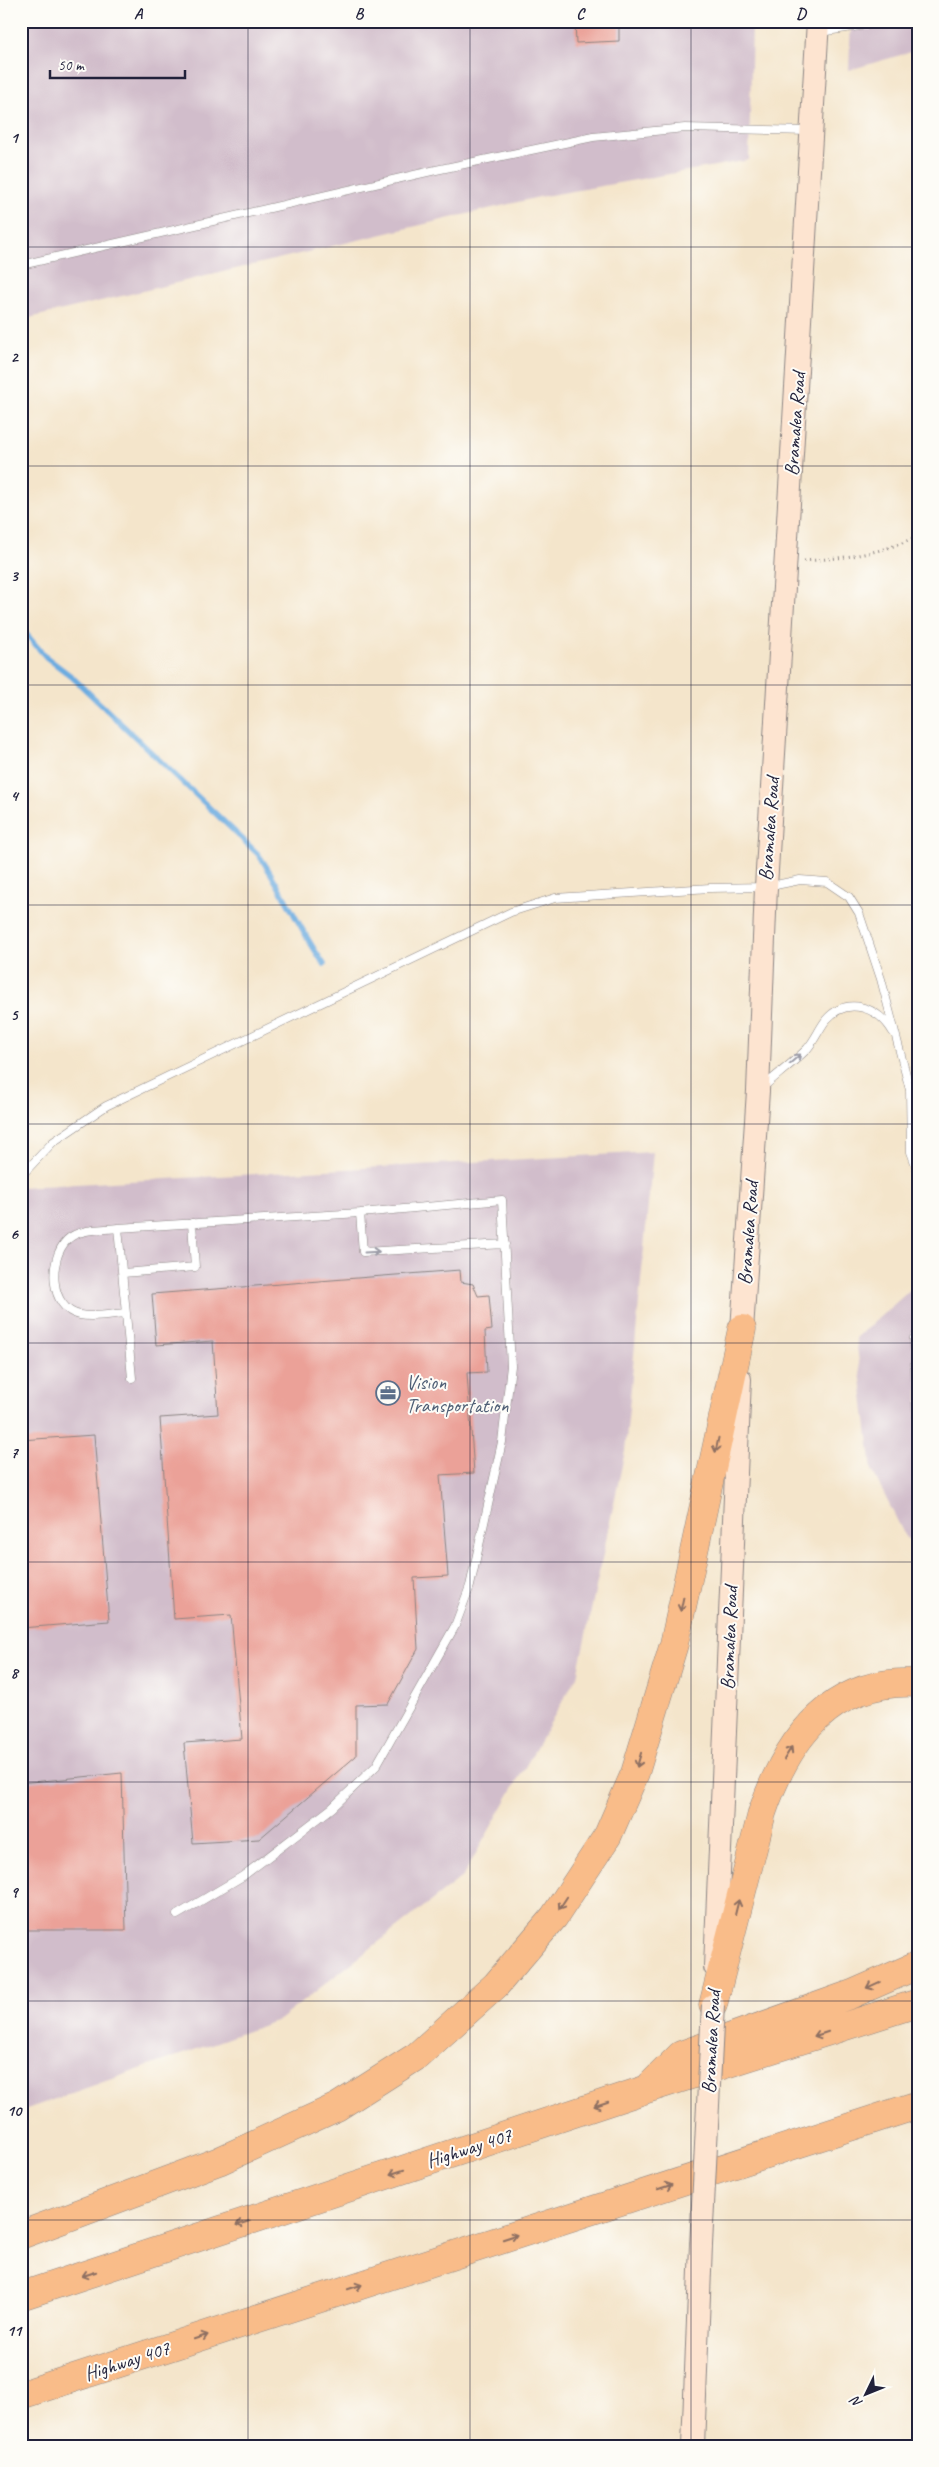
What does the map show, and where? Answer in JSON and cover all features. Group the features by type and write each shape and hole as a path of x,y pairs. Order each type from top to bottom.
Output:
{"highway":[{"path":"21,2235 219,2161 337,2107 417,2056 496,1986 554,1917 608,1834 635,1773 674,1644 742,1329"},
{"path":"713,2005 759,1822 772,1782 792,1745 815,1720 852,1694 875,1686 918,1683"},
{"path":"647,2089 682,2055 852,1994 918,1965"},
{"name":"Highway 407","path":"21,2296 647,2089 918,2003"},
{"name":"Highway 407","path":"21,2395 918,2105"}],"main road":[{"name":"Bramalea Road","path":"693,2446 742,1329 758,1091 766,887 814,131 818,27"}],"lane":[{"path":"818,27 890,21"},
{"path":"21,265 426,172 593,137 685,128 814,131"},
{"path":"21,1176 53,1142 106,1106 511,912 555,898 710,888 766,887 800,880 827,882 848,897 859,913 898,1042 910,1090 911,1152 918,1171"},
{"path":"758,1091 808,1048 828,1018 838,1011 850,1007 864,1007 876,1012 886,1020 898,1042"},
{"path":"126,1312 79,1315 65,1308 57,1295 55,1275 58,1253 67,1240 78,1233 118,1228 360,1213 502,1200 506,1244 511,1366 502,1442 470,1586 455,1626 376,1766 332,1808 243,1876 177,1915"},
{"path":"360,1213 363,1252 506,1244"},
{"path":"123,1273 195,1266 192,1223"},
{"path":"118,1228 132,1378"},
{"path":"918,1333 914,1338 918,1458"}],"path":[{"path":"786,563 858,557 896,547 918,536"}],"shaded area":[{"path":"21,21 752,21 749,160 539,197 21,320"},
{"path":"851,21 918,21 918,50 849,70"},
{"path":"653,1152 625,1451 577,1676 463,1876 279,2020 21,2111 21,1187"},
{"path":"918,1283 918,1543 906,1538 872,1470 856,1338"}],"building":[{"path":"575,21 619,21 619,41 576,43"},
{"path":"460,1270 461,1282 473,1284 478,1296 489,1295 492,1330 485,1331 487,1372 467,1373 474,1473 440,1475 448,1576 414,1578 418,1649 388,1704 356,1705 356,1756 259,1839 193,1843 184,1743 242,1739 231,1615 174,1619 160,1418 218,1414 213,1341 156,1345 152,1294"},
{"path":"94,1435 109,1621 21,1628 21,1440"},
{"path":"122,1773 126,1930 21,1930 21,1783"}],"waterway":[{"path":"21,628 46,657 71,676 258,854 324,964"}],"place":[{"name":"Vision Transportation","path":"388,1393"}]}
